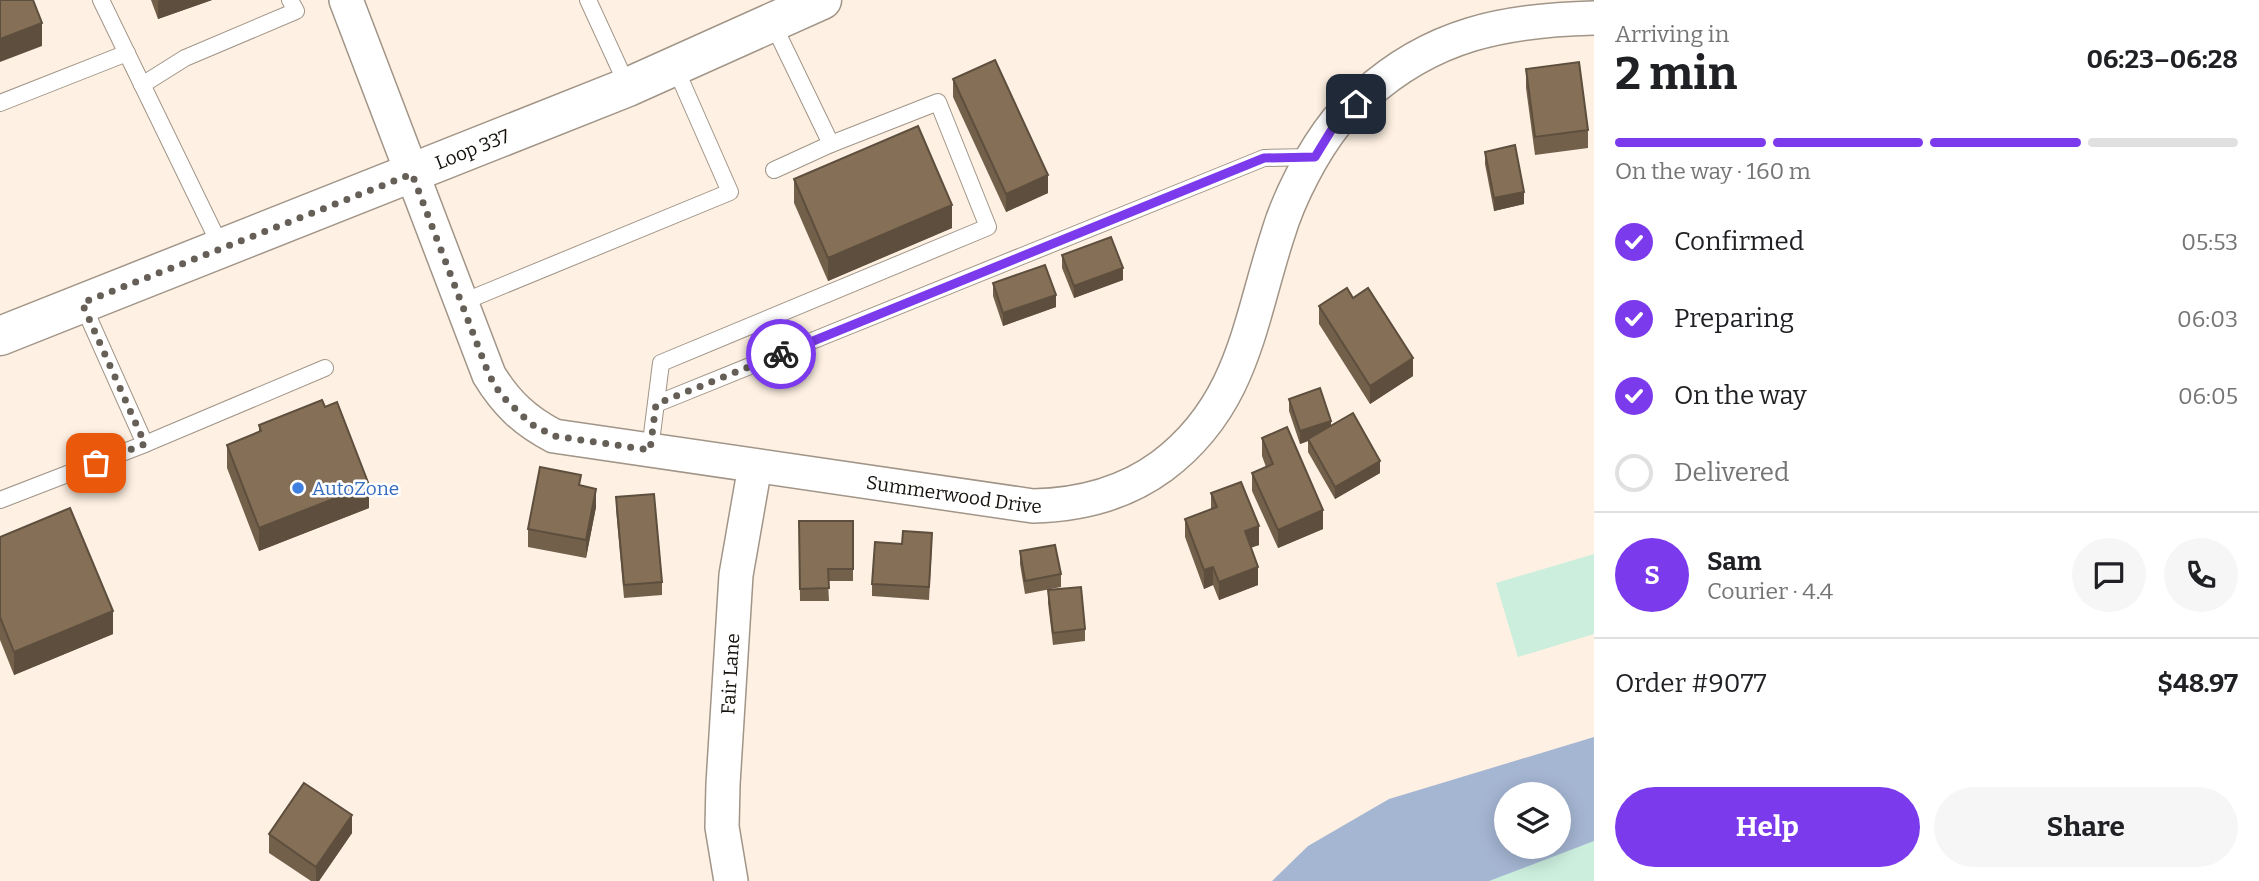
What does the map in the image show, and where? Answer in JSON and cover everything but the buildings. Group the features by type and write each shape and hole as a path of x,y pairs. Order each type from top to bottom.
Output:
{"main road":[{"name":"Loop 337","path":"0,336 628,87 773,24 814,2"}],"street":[{"name":"Summerwood Drive","path":"346,0 489,375 501,395 531,424 554,436 1033,506 1089,501 1118,491 1154,472 1181,451 1200,431 1228,390 1247,344 1278,232 1296,188 1337,121 1375,86 1409,61 1447,41 1494,27 1541,20 1594,18"},
{"name":"Fair Lane","path":"731,881 722,827 725,756 736,575 755,466"}],"lane":[{"path":"101,0 222,249"},
{"path":"142,85 185,58 296,11 290,0"},
{"path":"588,0 628,87"},
{"path":"773,24 831,144"},
{"path":"0,103 127,53"},
{"path":"463,302 730,192 675,67"},
{"path":"650,450 661,363 988,227 938,102 831,144 774,170"},
{"path":"656,404 1264,158 1315,157"},
{"path":"82,303 145,444"},
{"path":"0,500 145,444 325,368"}],"green space":[{"path":"1594,554 1594,634 1518,657 1496,583"},
{"path":"1594,841 1594,881 1489,881 1545,859 1571,859 1571,849"}],"water":[{"path":"1594,737 1594,841 1571,850 1571,782 1494,782 1494,859 1547,859 1489,881 1272,881 1308,846 1389,799"}],"way so far":[{"path":"96,463 145,444 82,303 412,174 489,375 501,395 514,409 531,424 554,436 650,450 656,404 781,354"}],"place":[{"name":"AutoZone","path":"298,488"}],"route":[{"path":"781,354 1264,158 1315,157 1337,121 1356,104"}]}
